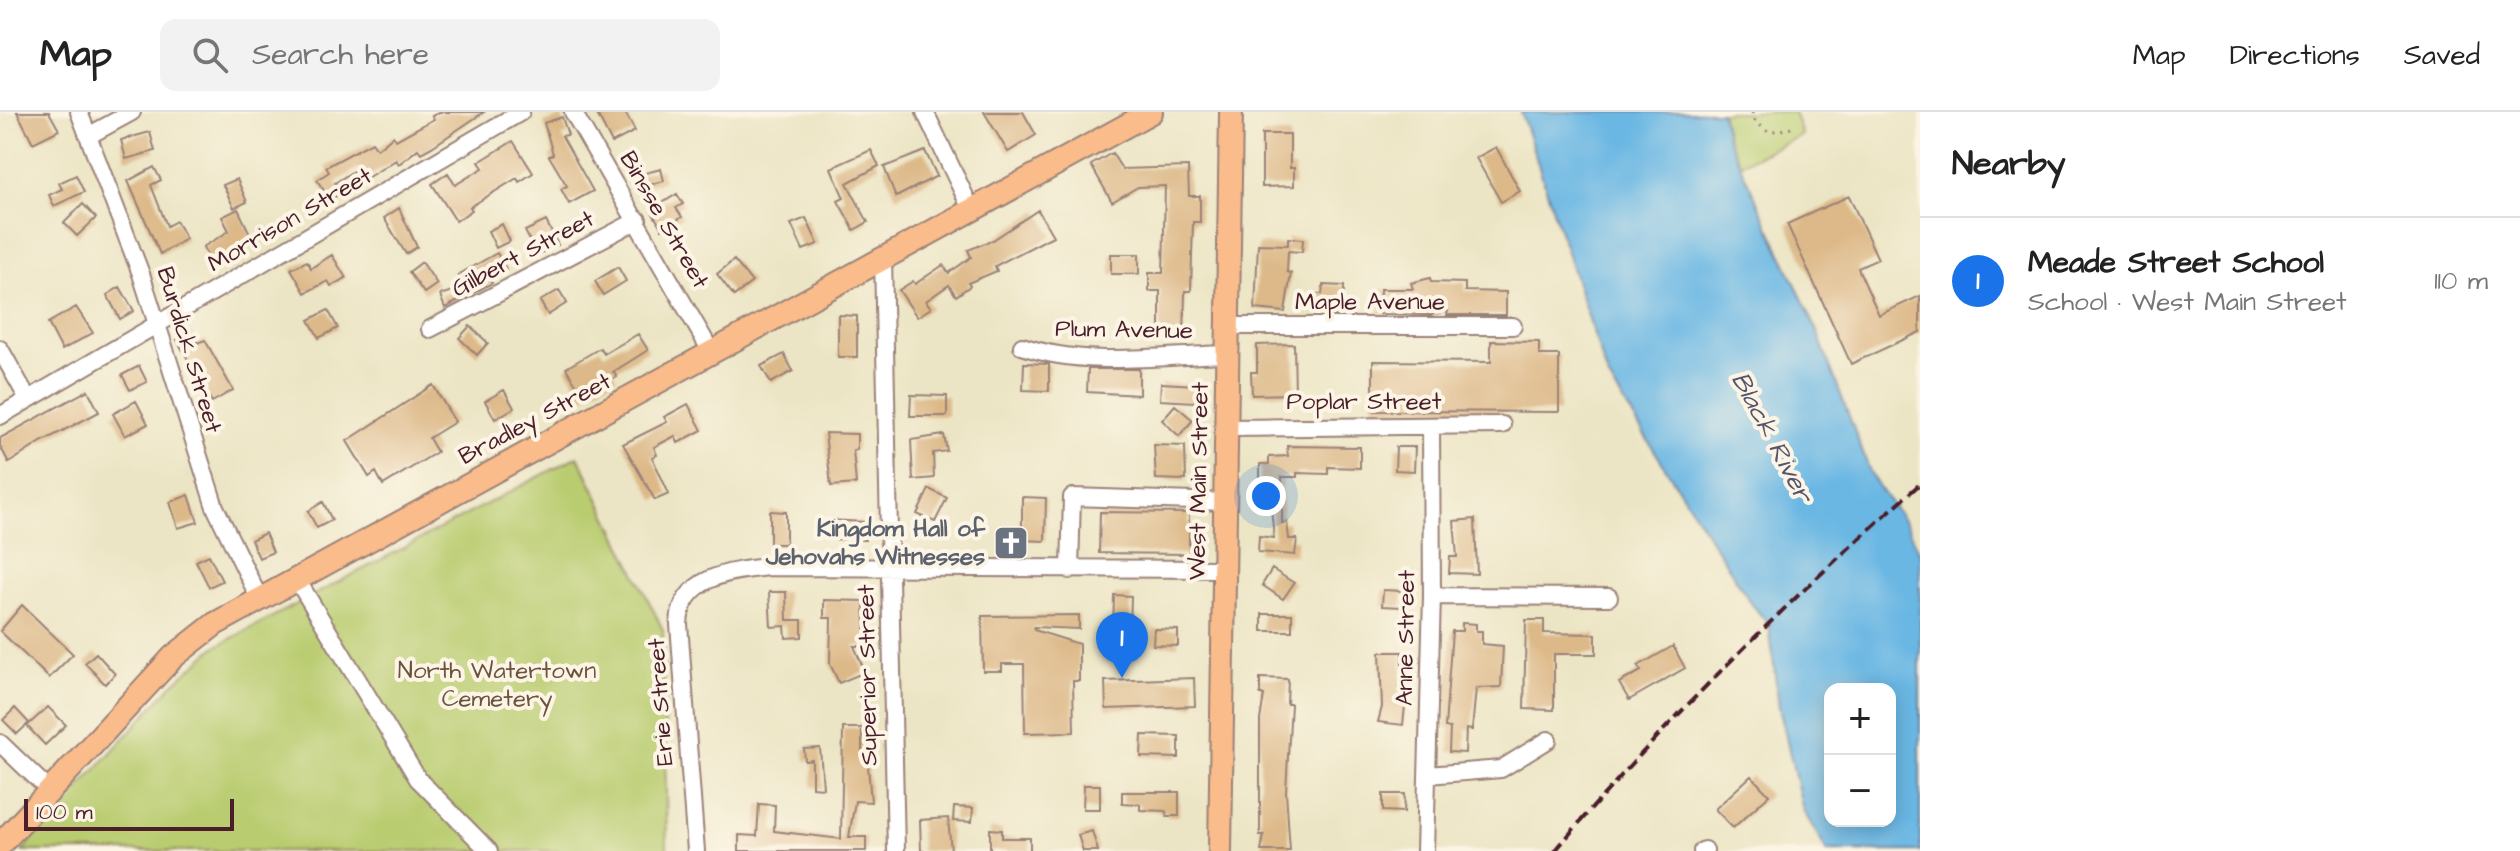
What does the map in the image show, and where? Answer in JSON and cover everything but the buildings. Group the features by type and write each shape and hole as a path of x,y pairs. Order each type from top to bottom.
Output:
{"main road":[{"name":"Bradley Street","path":"0,845 173,657 215,624 1151,112"},
{"name":"West Main Street","path":"1220,851 1231,112"}],"street":[{"name":"Burdick Street","path":"79,112 158,325 215,507 259,598"},
{"path":"88,136 132,112"},
{"name":"Morrison Street","path":"0,416 521,112"},
{"name":"Binsse Street","path":"573,112 712,353"},
{"path":"925,112 972,211"},
{"name":"Gilbert Street","path":"430,329 638,220"},
{"name":"Superior Street","path":"883,258 896,851"},
{"name":"Maple Avenue","path":"1226,326 1513,326"},
{"name":"Plum Avenue","path":"1022,346 1054,357 1085,359 1226,354"},
{"path":"0,349 28,399"},
{"name":"Poplar Street","path":"1226,428 1502,425"},
{"name":"Anne Street","path":"1425,851 1432,596 1431,427"},
{"path":"1070,570 1072,497 1225,502"},
{"path":"889,566 1224,569"},
{"name":"Erie Street","path":"696,851 683,708 680,606 698,586 725,574 768,567 889,566"},
{"path":"296,578 418,779 489,851"},
{"path":"1432,596 1609,597"},
{"path":"1428,775 1501,769 1548,740"},
{"path":"0,743 49,790"}],"path":[{"path":"1752,112 1755,121 1768,132 1792,128"}],"green space":[{"path":"1721,112 1794,112 1802,135 1740,164 1727,137"},
{"name":"North Watertown Cemetery","path":"578,456 663,630 667,851 22,851 172,685 215,647"}],"water":[{"name":"Black River","path":"1521,112 1721,112 1727,137 1814,324 1872,477 1907,526 1920,553 1920,851 1827,851 1803,810 1779,707 1769,625 1751,603 1608,377"}],"railway":[{"path":"1555,851 1685,707 1824,571 1920,484"}],"place":[{"name":"Kingdom Hall of Jehovahs Witnesses","path":"1011,543"},
{"name":"Meade Street School","path":"1122,678"}]}
